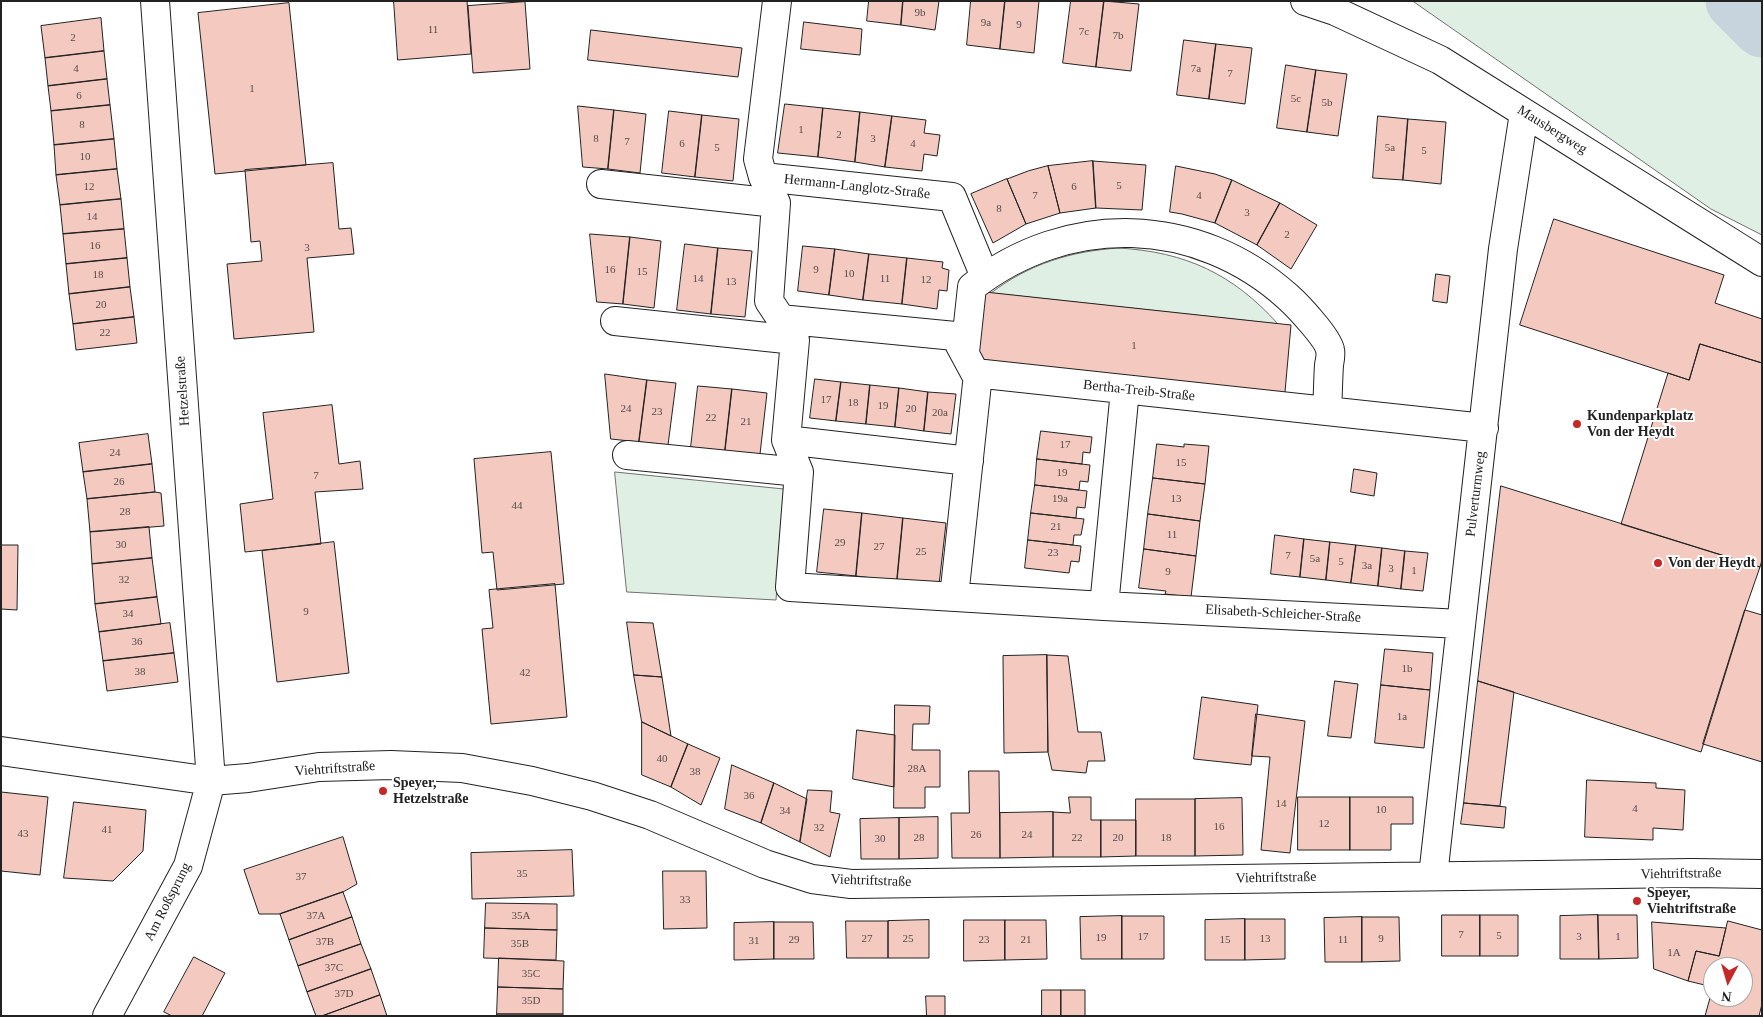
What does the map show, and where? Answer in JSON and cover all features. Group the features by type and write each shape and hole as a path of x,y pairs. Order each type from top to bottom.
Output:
{"street":[{"name":"Hetzelstraße","path":"155,1 211,781"},
{"name":"Hermann-Langlotz-Straße","path":"777,1 758,159 762,177 776,202 769,301 788,329"},
{"name":"Mausbergweg","path":"1305,1 1335,6 1440,60 1762,262"},
{"name":"Pulverturmweg","path":"1433,876 1503,249 1524,113"},
{"name":"Hermann-Langlotz-Straße","path":"762,177 952,197 986,277"},
{"name":"Hermann-Langlotz-Straße","path":"601,184 776,202"},
{"path":"954,597 969,461 966,354 972,287 1021,256 1054,243 1080,237 1106,233 1147,233 1182,239 1228,256 1275,285 1294,303 1318,331 1330,349 1327,410"},
{"path":"615,321 788,329 966,354"},
{"path":"628,455 798,472 786,440 788,329"},
{"name":"Bertha-Treib-Straße","path":"966,354 1125,390 1484,428"},
{"path":"1104,606 1125,390"},
{"path":"786,440 969,461"},
{"name":"Elisabeth-Schleicher-Straße","path":"798,472 790,587 1104,606 1462,624"},
{"name":"Viehtriftstraße","path":"1,751 211,781 248,778 319,767 391,765 462,768 532,781 592,796 650,815 765,864 812,879 851,884 1433,876 1762,874"},
{"name":"Am Roßsprung","path":"107,1016 188,866 211,781"}],"green space":[{"path":"1413,1 1759,1 1762,3 1762,235 1711,209"},
{"path":"1119,248 1143,250 1166,255 1207,269 1226,279 1244,292 1278,324 991,293 1020,274 1051,261 1084,252"},
{"path":"615,472 784,489 776,600 627,592"}],"building":[{"path":"394,1 467,1 471,54 398,60"},
{"path":"869,1 903,1 901,25 867,21"},
{"path":"903,1 939,1 935,30 901,25"},
{"path":"971,1 1005,1 1000,49 967,45"},
{"path":"1005,1 1039,1 1034,53 1000,49"},
{"path":"1071,1 1104,1 1096,67 1063,63"},
{"path":"1104,1 1139,4 1131,71 1096,67"},
{"path":"525,2 530,69 473,73 468,6"},
{"path":"289,3 306,165 215,174 198,13"},
{"path":"101,18 104,51 45,58 41,26"},
{"path":"804,22 862,29 860,55 801,49"},
{"path":"591,30 742,48 738,77 588,60"},
{"path":"1184,40 1216,44 1209,99 1177,95"},
{"path":"1216,44 1252,48 1245,104 1209,99"},
{"path":"104,51 107,79 48,86 45,58"},
{"path":"1286,65 1316,70 1307,132 1277,128"},
{"path":"1316,70 1347,74 1338,136 1307,132"},
{"path":"107,79 110,105 51,111 48,86"},
{"path":"785,104 823,108 818,157 778,153"},
{"path":"110,105 114,139 54,145 51,111"},
{"path":"578,106 614,110 608,169 583,167"},
{"path":"823,108 860,112 855,162 818,157"},
{"path":"614,110 646,114 640,173 608,169"},
{"path":"669,111 702,115 695,177 662,173"},
{"path":"860,112 892,116 885,167 855,162"},
{"path":"702,115 739,119 733,181 695,177"},
{"path":"892,116 926,120 924,133 940,135 937,156 924,154 922,171 885,167"},
{"path":"1378,116 1408,119 1403,180 1373,178"},
{"path":"1408,119 1446,122 1441,184 1403,180"},
{"path":"114,139 117,169 56,175 54,145"},
{"path":"1093,161 1146,165 1142,210 1096,208"},
{"path":"1093,161 1096,208 1060,213 1048,166"},
{"path":"333,163 339,229 351,228 354,254 307,258 314,332 234,339 227,264 262,261 260,241 251,242 245,170"},
{"path":"1048,166 1060,213 1026,224 1007,179"},
{"path":"1176,166 1215,174 1232,180 1215,223 1170,212"},
{"path":"117,169 121,199 60,205 56,175"},
{"path":"1007,179 1026,224 993,243 971,194"},
{"path":"1232,180 1280,203 1257,245 1215,223"},
{"path":"121,199 124,229 63,234 60,205"},
{"path":"1280,203 1317,225 1291,269 1257,245"},
{"path":"1554,219 1724,275 1715,303 1762,319 1762,363 1700,344 1689,380 1520,325"},
{"path":"124,229 127,258 66,264 63,234"},
{"path":"590,234 630,237 623,304 597,302"},
{"path":"630,237 661,241 654,308 623,304"},
{"path":"685,244 718,248 711,314 677,310"},
{"path":"803,246 835,249 829,295 798,291"},
{"path":"718,248 752,251 745,317 711,314"},
{"path":"835,249 869,254 863,300 829,295"},
{"path":"869,254 907,258 902,304 863,300"},
{"path":"127,258 130,287 69,294 66,264"},
{"path":"907,258 943,262 942,268 949,270 947,291 939,290 937,309 902,304"},
{"path":"1436,274 1450,276 1447,303 1433,301"},
{"path":"130,287 134,317 73,324 69,294"},
{"path":"985,292 1291,325 1284,403 976,371"},
{"path":"134,317 137,343 76,350 73,324"},
{"path":"1700,344 1762,363 1762,560 1760,567 1621,524 1668,373 1689,380"},
{"path":"605,374 647,380 639,442 611,439"},
{"path":"815,379 841,382 836,421 810,418"},
{"path":"647,380 676,383 668,445 639,442"},
{"path":"841,382 870,385 866,424 836,421"},
{"path":"870,385 899,388 895,427 866,424"},
{"path":"698,386 732,389 725,451 691,447"},
{"path":"899,388 928,392 924,431 895,427"},
{"path":"732,389 767,393 760,454 725,451"},
{"path":"928,392 956,394 951,434 924,431"},
{"path":"332,405 339,464 360,461 363,489 315,492 321,544 245,552 240,504 273,499 263,413"},
{"path":"1041,431 1092,437 1090,453 1083,452 1082,464 1037,459"},
{"path":"148,434 152,464 83,472 79,443"},
{"path":"1157,444 1184,447 1184,444 1209,446 1205,484 1153,478"},
{"path":"551,452 564,584 497,590 493,552 482,553 474,459"},
{"path":"1037,459 1090,465 1088,482 1080,481 1079,490 1035,485"},
{"path":"152,464 155,492 87,499 83,472"},
{"path":"1354,469 1377,473 1374,496 1351,492"},
{"path":"1153,478 1205,484 1200,521 1148,514"},
{"path":"1035,485 1087,491 1085,508 1077,507 1076,518 1031,513"},
{"path":"1501,486 1760,567 1701,752 1478,681"},
{"path":"161,493 164,526 90,532 87,499"},
{"path":"824,509 862,513 856,576 817,572"},
{"path":"862,513 903,518 897,581 856,576"},
{"path":"1031,513 1084,519 1081,535 1074,535 1073,545 1028,540"},
{"path":"1148,514 1200,521 1196,556 1144,549"},
{"path":"903,518 946,523 939,585 897,581"},
{"path":"149,527 152,558 92,564 90,532"},
{"path":"1275,535 1304,539 1300,577 1271,574"},
{"path":"1304,539 1330,542 1326,580 1300,577"},
{"path":"1028,540 1081,546 1079,562 1071,561 1069,573 1025,568"},
{"path":"334,542 349,673 277,682 262,551"},
{"path":"1330,542 1356,545 1351,583 1326,580"},
{"path":"1,545 18,545 17,610 1,609"},
{"path":"1356,545 1382,548 1378,586 1351,583"},
{"path":"1382,548 1405,551 1401,589 1378,586"},
{"path":"1144,549 1196,556 1191,597 1165,594 1166,591 1139,588"},
{"path":"1405,551 1428,553 1423,591 1401,589"},
{"path":"152,558 157,597 95,604 92,564"},
{"path":"555,584 567,717 491,724 482,629 493,628 489,590"},
{"path":"157,597 161,624 99,632 95,604"},
{"path":"1745,610 1762,615 1762,762 1703,744"},
{"path":"627,622 653,623 662,677 634,675"},
{"path":"170,623 174,653 103,661 99,632"},
{"path":"1385,649 1433,653 1430,690 1381,685"},
{"path":"174,653 178,682 107,691 103,661"},
{"path":"1047,655 1068,656 1078,732 1101,732 1105,761 1088,761 1086,773 1052,770 1048,752"},
{"path":"1047,655 1048,752 1004,753 1003,656"},
{"path":"634,675 662,677 671,736 642,722"},
{"path":"1335,681 1358,684 1351,738 1328,736"},
{"path":"1478,681 1514,692 1500,806 1464,803"},
{"path":"1381,685 1430,690 1424,748 1375,743"},
{"path":"1202,697 1258,705 1251,765 1194,759"},
{"path":"895,705 930,706 929,724 913,724 912,750 940,750 940,787 925,787 925,808 894,808"},
{"path":"1256,714 1305,721 1290,853 1261,850 1270,757 1252,756"},
{"path":"642,722 688,744 671,787 642,775"},
{"path":"857,730 895,735 894,787 853,779"},
{"path":"688,744 720,758 701,805 671,787"},
{"path":"732,765 774,783 761,823 725,809"},
{"path":"969,771 999,771 1000,858 952,858 951,813 969,813"},
{"path":"1587,780 1656,783 1656,788 1685,790 1683,830 1653,828 1653,840 1585,837"},
{"path":"774,783 807,799 800,842 761,823"},
{"path":"808,790 832,791 830,812 840,814 830,857 800,842"},
{"path":"1,792 48,797 40,875 1,871"},
{"path":"1069,797 1091,797 1091,820 1101,820 1101,857 1053,857 1053,812 1070,813"},
{"path":"1298,797 1350,797 1350,850 1298,850"},
{"path":"1350,797 1413,797 1413,824 1391,824 1391,850 1350,850"},
{"path":"1242,798 1243,855 1195,856 1195,799"},
{"path":"1136,799 1195,799 1195,856 1136,856"},
{"path":"74,802 146,810 143,851 113,881 64,878"},
{"path":"1464,803 1506,807 1504,828 1461,824"},
{"path":"1053,812 1053,857 1000,858 1000,813"},
{"path":"938,817 938,858 899,859 899,818"},
{"path":"899,818 899,859 861,859 860,819"},
{"path":"1101,820 1136,820 1136,856 1101,857"},
{"path":"343,837 357,884 343,892 280,914 259,914 244,870"},
{"path":"572,850 574,896 472,899 471,853"},
{"path":"663,871 706,871 707,928 664,929"},
{"path":"343,892 352,917 289,940 280,914"},
{"path":"486,903 557,904 557,930 485,928"},
{"path":"1442,915 1480,915 1480,956 1442,956"},
{"path":"1480,915 1518,915 1518,956 1480,956"},
{"path":"1598,915 1637,915 1638,958 1599,959"},
{"path":"1598,915 1599,959 1560,959 1560,916"},
{"path":"1122,916 1164,916 1164,959 1122,959"},
{"path":"1122,916 1122,959 1081,959 1080,917"},
{"path":"352,917 361,944 298,966 289,940"},
{"path":"1362,917 1399,917 1400,961 1362,962"},
{"path":"1362,917 1362,962 1325,962 1324,918"},
{"path":"1245,919 1285,919 1285,959 1245,960"},
{"path":"1245,919 1245,960 1205,960 1205,920"},
{"path":"929,920 929,958 888,958 888,921"},
{"path":"964,920 1005,920 1005,960 964,961"},
{"path":"1005,920 1046,920 1047,959 1005,960"},
{"path":"846,921 888,921 888,958 847,958"},
{"path":"1728,921 1762,930 1762,1004 1759,1016 1705,1016 1707,1007 1753,1007 1753,957 1703,957 1703,985 1688,981 1696,951 1719,956"},
{"path":"774,922 813,922 814,959 774,959"},
{"path":"774,922 774,959 734,960 734,923"},
{"path":"1652,922 1726,928 1719,956 1696,951 1688,981 1654,969"},
{"path":"485,928 557,930 556,960 484,958"},
{"path":"361,944 371,969 307,992 298,966"},
{"path":"194,957 225,973 202,1016 172,1016 164,1012"},
{"path":"499,958 564,961 563,989 498,987"},
{"path":"371,969 380,995 322,1016 316,1016 307,992"},
{"path":"498,987 563,989 563,1014 497,1014"},
{"path":"1042,990 1061,990 1061,1016 1042,1016"},
{"path":"1061,990 1085,990 1085,1016 1061,1016"},
{"path":"380,995 387,1016 322,1016"},
{"path":"926,996 945,996 945,1016 927,1016"},
{"path":"497,1014 563,1014 563,1016 497,1016"}],"waterway":[{"path":"1735,1 1762,28"}],"place":[{"name":"Kundenparkplatz Von der Heydt","path":"1577,424"},
{"name":"Von der Heydt","path":"1658,563"},
{"name":"Speyer, Hetzelstraße","path":"383,791"},
{"name":"Speyer, Viehtriftstraße","path":"1637,901"}]}
